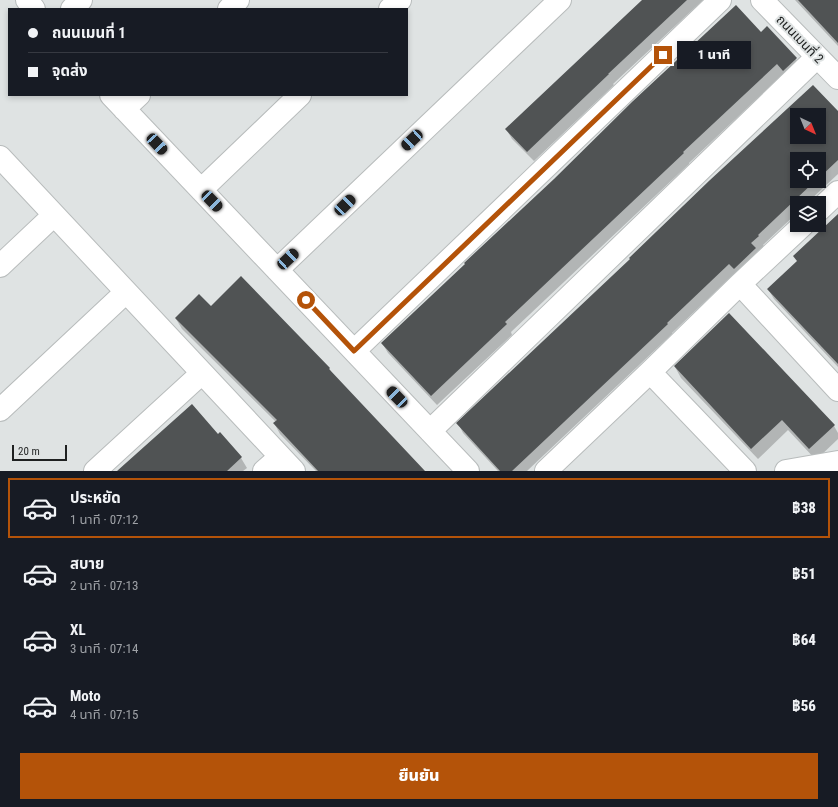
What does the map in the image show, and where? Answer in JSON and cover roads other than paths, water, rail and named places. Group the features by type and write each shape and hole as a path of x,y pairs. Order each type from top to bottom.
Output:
{"street":[{"path":"27,0 33,8"},
{"path":"73,8 81,0"},
{"path":"230,8 238,0"},
{"path":"391,8 400,0"},
{"path":"277,270 560,0"},
{"path":"354,351 720,0"},
{"name":"ถนนเมนที่ 2","path":"762,0 838,78"},
{"path":"430,431 817,57"},
{"path":"201,190 299,96"},
{"path":"125,100 201,190 468,471"},
{"path":"0,157 287,464 264,471"},
{"path":"826,203 838,192"},
{"path":"0,266 54,215"},
{"path":"546,471 796,232"},
{"path":"740,284 838,390"},
{"path":"0,410 126,292"},
{"path":"650,372 746,471"},
{"path":"94,471 202,373"},
{"path":"786,471 838,462"}]}
